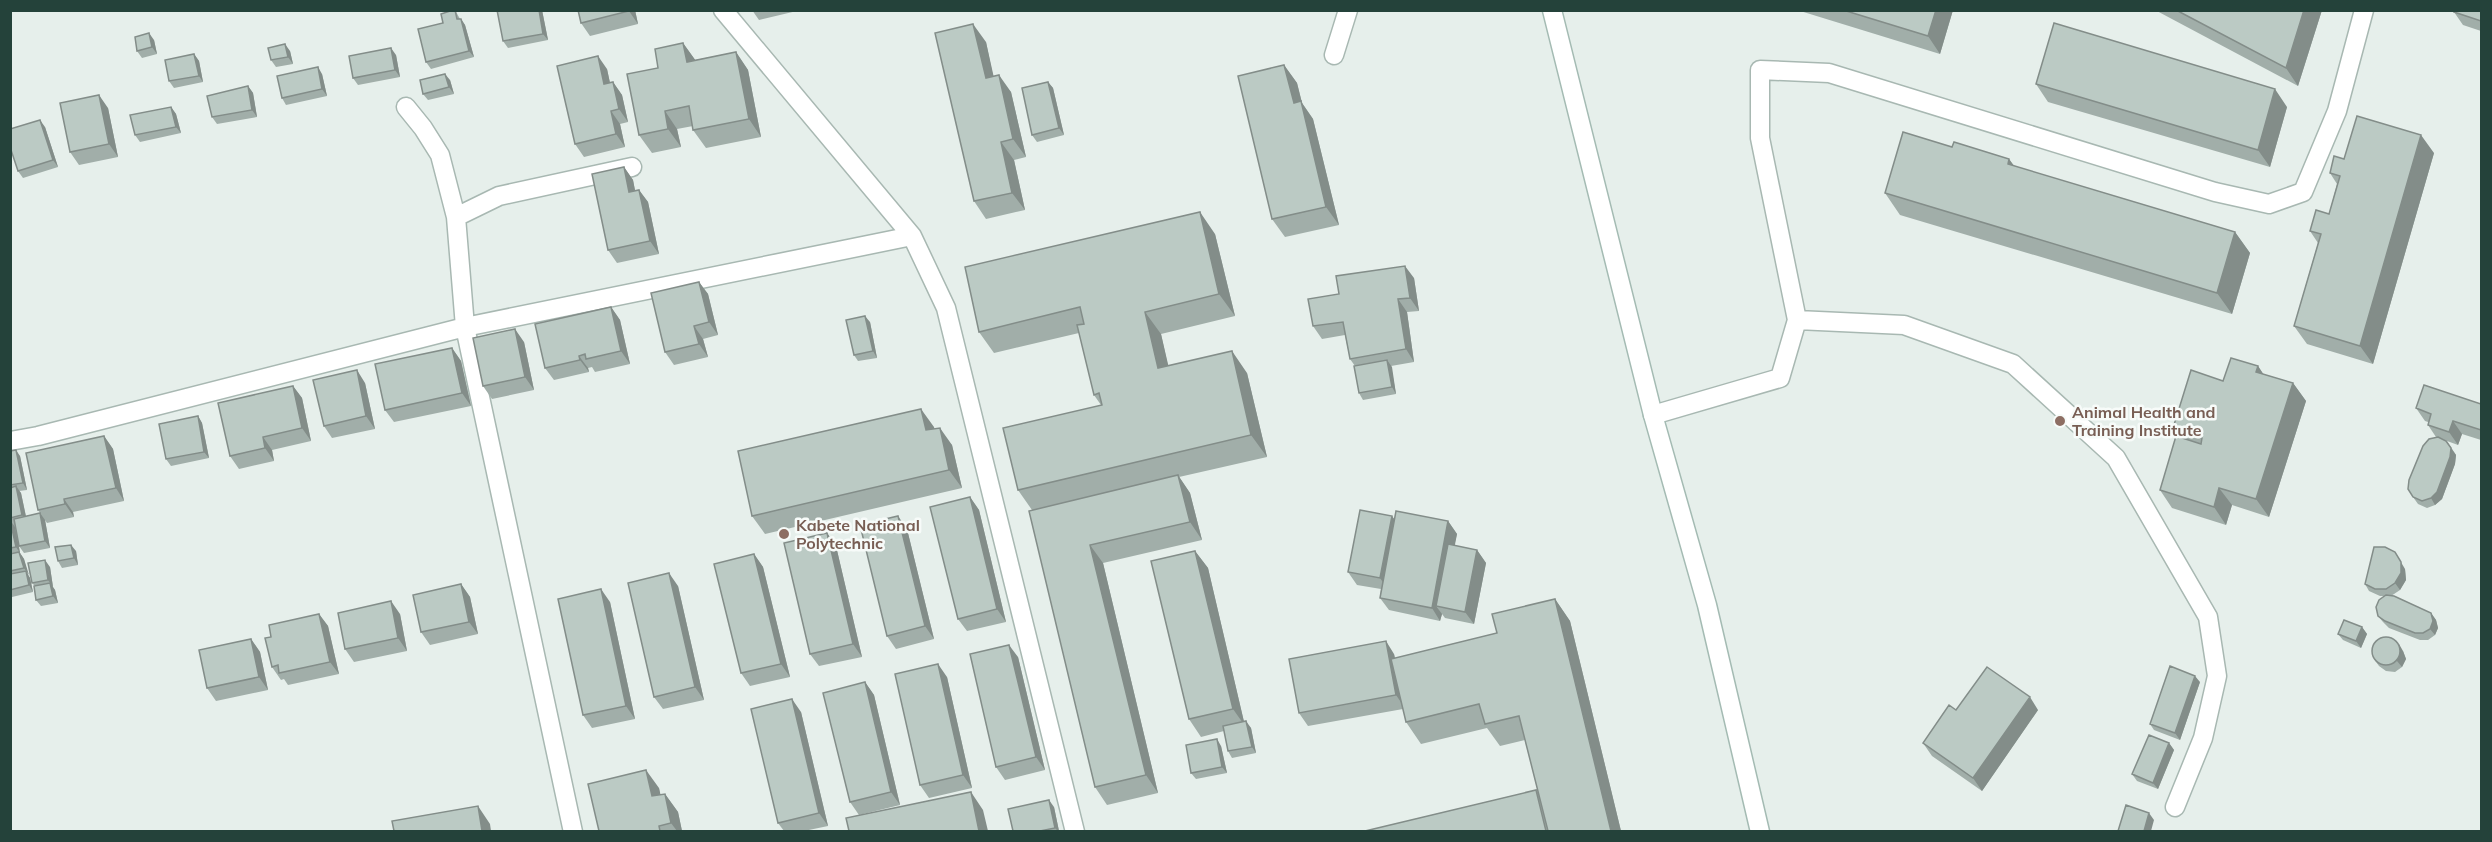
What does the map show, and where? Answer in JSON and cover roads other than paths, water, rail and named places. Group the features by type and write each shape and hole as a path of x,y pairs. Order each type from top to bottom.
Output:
{"street":[{"path":"723,10 912,236 946,308 1075,831"},
{"path":"1334,56 1348,10"},
{"path":"1552,10 1653,416 1707,605 1760,831"},
{"path":"1653,416 1780,378 1797,320 1761,138 1760,70 1829,73 2215,192 2269,204 2303,192 2337,111 2364,10"},
{"path":"406,106 440,155 456,217 465,327 573,831"},
{"path":"456,217 499,196 632,167"},
{"path":"10,441 50,433 465,327 912,236"},
{"path":"1797,320 1904,325 2013,364 2116,458 2208,617 2217,676 2204,738 2175,807"}],"place":[{"name":"Animal Health and Training Institute","path":"2060,421"},
{"name":"Kabete National Polytechnic","path":"784,534"}]}
